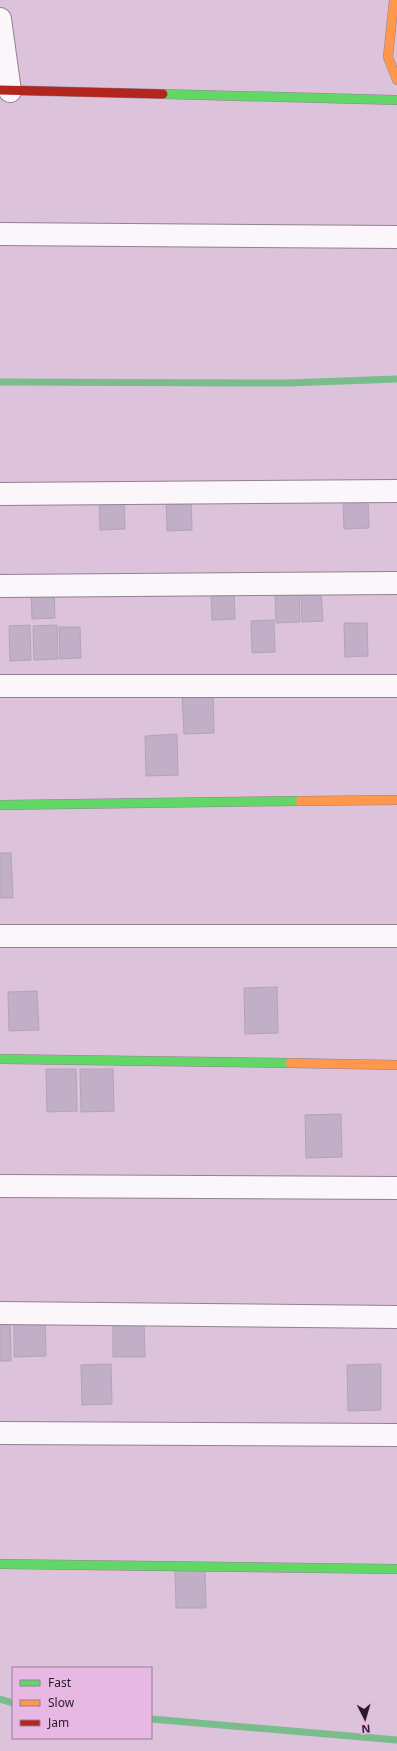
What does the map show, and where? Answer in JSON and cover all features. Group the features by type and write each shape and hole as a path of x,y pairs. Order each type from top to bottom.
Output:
{"street":[{"path":"394,0 388,57 397,80"},
{"path":"0,19 5,90 397,100"},
{"path":"0,234 397,237"},
{"path":"0,494 397,491"},
{"path":"0,586 397,583"},
{"path":"0,686 397,686"},
{"path":"0,805 397,800"},
{"path":"0,936 397,936"},
{"path":"0,1059 397,1065"},
{"path":"0,1186 397,1188"},
{"path":"0,1313 397,1317"},
{"path":"0,1433 397,1435"},
{"path":"0,1564 397,1569"}],"building":[{"path":"124,495 125,529 100,530 99,496"},
{"path":"191,495 192,530 167,531 166,496"},
{"path":"368,496 369,528 344,529 343,497"},
{"path":"54,589 55,618 32,619 31,590"},
{"path":"299,589 300,622 276,623 275,590"},
{"path":"234,592 235,619 212,620 211,593"},
{"path":"321,593 323,621 302,622 301,594"},
{"path":"274,620 275,652 252,653 251,621"},
{"path":"344,623 367,623 368,656 345,657"},
{"path":"30,625 31,660 10,661 9,626"},
{"path":"57,625 58,659 34,660 33,626"},
{"path":"59,627 80,627 81,658 60,659"},
{"path":"213,692 214,733 184,734 182,693"},
{"path":"177,734 178,775 146,776 145,736"},
{"path":"0,853 11,853 13,898 0,898"},
{"path":"277,987 278,1033 245,1034 244,988"},
{"path":"37,991 39,1030 9,1031 8,992"},
{"path":"46,1069 76,1069 77,1111 47,1112"},
{"path":"80,1069 113,1069 114,1111 81,1112"},
{"path":"341,1114 342,1157 306,1158 305,1115"},
{"path":"10,1315 11,1361 0,1361 0,1316"},
{"path":"45,1317 46,1356 14,1357 14,1318"},
{"path":"144,1317 145,1357 113,1357 113,1318"},
{"path":"111,1364 112,1404 82,1405 81,1365"},
{"path":"381,1364 381,1410 348,1411 347,1365"},
{"path":"175,1570 205,1570 206,1608 176,1608"}],"waterway":[{"path":"0,382 288,383 397,379"},
{"path":"0,1699 12,1703"},
{"path":"152,1719 397,1740"}],"traffic: fast":[{"path":"163,94 397,100"},
{"path":"0,805 300,801"},
{"path":"0,1059 290,1063"},
{"path":"0,1564 397,1569"}],"traffic: slow":[{"path":"394,0 388,57 397,80"},
{"path":"300,801 397,800"},
{"path":"290,1063 397,1065"}],"traffic: jam":[{"path":"0,90 163,94"}]}
